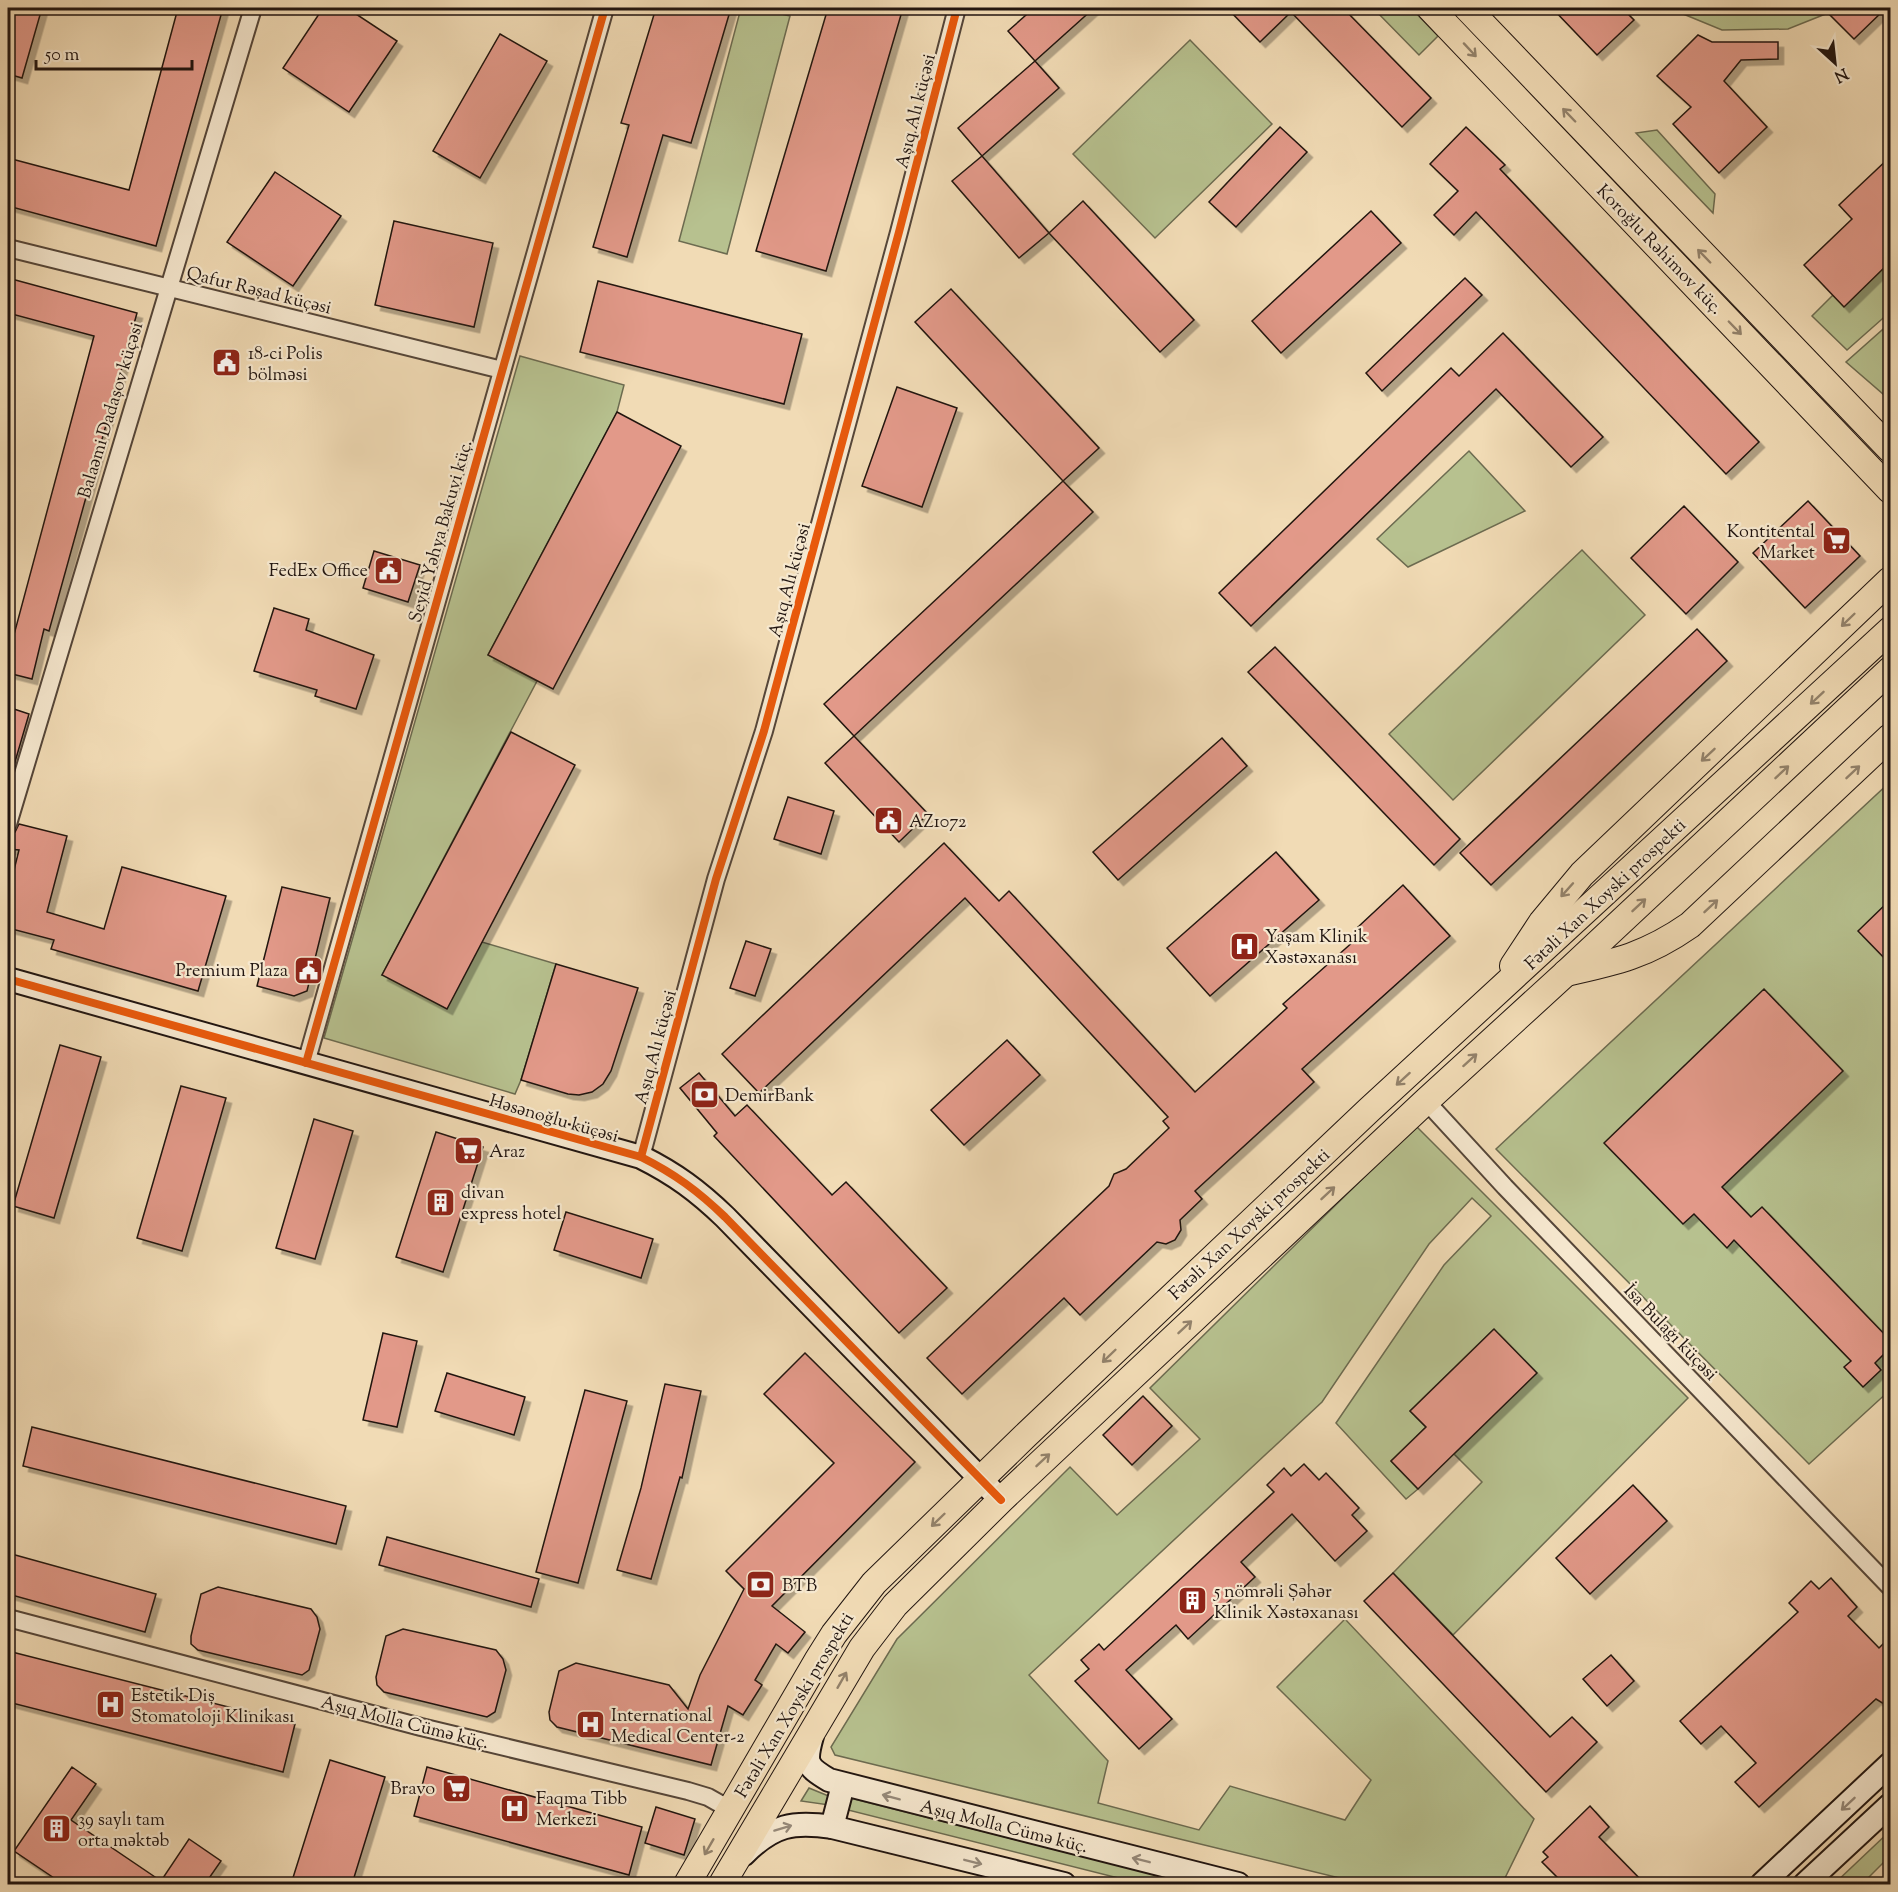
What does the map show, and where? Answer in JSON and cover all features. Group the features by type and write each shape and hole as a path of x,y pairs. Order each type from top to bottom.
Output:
{"main road":[{"name":"Koroğlu Rəhimov küç.","path":"1430,8 1890,490"},
{"name":"Koroğlu Rəhimov küç.","path":"1467,8 1890,449"},
{"path":"1821,376 1863,407 1890,423"},
{"path":"1859,457 1890,505"},
{"path":"1493,997 1542,922 1582,874 1890,580"},
{"name":"Fətəli Xan Xoyski prospekti","path":"687,1884 817,1661 856,1603 874,1583 1251,1221 1890,630"},
{"name":"Fətəli Xan Xoyski prospekti","path":"736,1861 862,1648 895,1605 1001,1500 1890,670"},
{"path":"1566,974 1626,959 1654,948 1690,925 1890,737"},
{"name":"Həsənoğlu küçəsi","path":"8,979 641,1157 684,1181 704,1196 1001,1500"},
{"name":"Aşıq Molla Cümə küç.","path":"813,1731 807,1761 811,1768 829,1780 1238,1884"},
{"path":"1762,1884 1890,1764"},
{"path":"832,1827 843,1785"},
{"path":"1805,1884 1890,1805"},
{"path":"723,1884 736,1861 770,1832 784,1827 810,1824 832,1827 1064,1884"}],"street":[{"name":"Balaəmi Dadaşov küçəsi","path":"8,824 168,287 254,8"},
{"name":"Seyid Yəhya Bakuvi küç.","path":"306,1063 605,8"},
{"name":"Aşıq Alı küçəsi","path":"641,1157 716,879 764,731 896,244 957,8"},
{"name":"Qafur Rəşad küçəsi","path":"8,248 502,370"},
{"name":"İsa Bulağı küçəsi","path":"1426,1101 1521,1204 1890,1587"},
{"name":"Aşıq Molla Cümə küç.","path":"8,1618 421,1727 688,1791 708,1797 731,1810"}],"green space":[{"path":"741,8 757,8 790,16 727,254 679,241"},
{"path":"1373,8 1411,8 1438,36 1419,55"},
{"path":"1673,8 1834,8 1828,13 1788,29 1722,30"},
{"path":"1190,40 1272,124 1155,238 1073,154"},
{"path":"1657,130 1715,194 1713,213 1636,133"},
{"path":"1890,262 1890,312 1847,350 1812,316 1833,295 1844,306"},
{"path":"1890,323 1890,400 1846,362"},
{"path":"520,356 624,385 617,412 488,655 537,681 382,975 482,942 556,964 515,1094 324,1038"},
{"path":"1469,451 1525,511 1408,567 1377,539"},
{"path":"1582,550 1645,615 1453,800 1389,734"},
{"path":"1890,782 1890,1390 1809,1464 1496,1149"},
{"path":"1416,1126 1688,1398 1453,1635 1393,1573 1482,1482 1454,1454 1536,1373 1493,1330 1410,1411 1426,1427 1391,1461 1418,1489 1406,1499 1336,1423 1444,1265 1491,1216 1472,1198 1429,1244 1322,1402 1029,1675 1108,1761 1098,1803 1199,1830 1230,1786 1345,1820 1371,1780 1277,1687 1345,1619 1534,1819 1502,1884 1364,1884 835,1755 831,1747 897,1639 1070,1467 1117,1515 1200,1439 1150,1388"},
{"path":"809,1788 831,1797 829,1805 801,1801"},
{"path":"850,1798 1193,1884 1142,1884 848,1810"},
{"path":"1890,1831 1890,1856 1862,1884 1834,1884"}],"building":[{"path":"8,8 42,8 22,78 8,74"},
{"path":"178,8 223,8 156,246 8,206 8,158 129,190"},
{"path":"323,8 347,8 397,41 349,112 283,68"},
{"path":"656,8 731,8 691,143 663,135 627,257 593,247 629,125 621,123"},
{"path":"828,8 903,8 826,271 756,251"},
{"path":"1034,8 1094,8 1035,61 1008,31"},
{"path":"1227,8 1343,8 1431,98 1402,127 1291,12 1260,42"},
{"path":"1552,8 1622,8 1634,20 1597,55"},
{"path":"1823,8 1886,8 1854,39"},
{"path":"500,34 547,61 480,178 433,151"},
{"path":"1698,35 1712,42 1778,42 1778,59 1741,60 1724,81 1767,127 1719,173 1673,124 1691,107 1657,76"},
{"path":"1035,61 1059,88 982,156 958,128"},
{"path":"1280,127 1307,152 1236,227 1209,202"},
{"path":"1466,127 1505,165 1500,169 1759,442 1726,474 1476,212 1454,235 1434,215 1458,191 1430,164"},
{"path":"982,156 1049,233 1019,258 952,181"},
{"path":"1890,157 1890,262 1844,307 1804,265 1852,219 1839,205"},
{"path":"275,172 341,216 293,286 227,242"},
{"path":"1083,201 1194,320 1160,352 1049,233"},
{"path":"1371,211 1401,243 1281,353 1252,321"},
{"path":"394,221 493,243 474,327 375,305"},
{"path":"8,278 137,313 49,631 44,629 32,679 8,673 8,657 94,336 8,313"},
{"path":"1465,278 1482,295 1382,391 1366,373"},
{"path":"598,281 802,334 784,404 580,352"},
{"path":"951,289 1099,448 1063,481 915,322"},
{"path":"1503,333 1603,437 1571,467 1496,389 1251,626 1219,593 1451,368 1459,376"},
{"path":"897,387 957,408 922,507 862,486"},
{"path":"617,412 681,446 553,689 488,655"},
{"path":"1063,481 1093,512 854,736 824,704"},
{"path":"1808,501 1860,556 1805,608 1753,553"},
{"path":"1684,506 1738,562 1686,614 1631,558"},
{"path":"374,551 420,565 408,602 363,588"},
{"path":"274,608 309,619 306,630 374,655 356,709 315,696 317,690 254,671"},
{"path":"1697,629 1727,661 1491,885 1460,853"},
{"path":"1275,647 1460,839 1434,865 1248,672"},
{"path":"8,707 29,714 12,772 8,771"},
{"path":"511,732 575,765 447,1009 382,975"},
{"path":"854,736 928,814 899,842 825,763"},
{"path":"1222,738 1247,766 1118,880 1093,852"},
{"path":"788,797 834,811 821,854 774,839"},
{"path":"19,824 67,836 47,912 104,929 122,867 226,896 198,991 51,949 54,940 8,928 8,894 19,850 8,849 8,834 15,832"},
{"path":"944,843 999,901 1009,891 1195,1092 1287,1008 1283,1004 1363,933 1358,927 1403,885 1450,936 1302,1069 1314,1082 1195,1191 1202,1199 1180,1220 1181,1230 1175,1240 1166,1244 1157,1242 1080,1315 1064,1298 962,1394 927,1358 1109,1186 1114,1174 1126,1169 1169,1128 1163,1121 1168,1117 965,898 759,1093 722,1054"},
{"path":"1276,852 1319,900 1210,996 1167,948"},
{"path":"282,887 330,898 307,991 294,996 257,986"},
{"path":"1890,900 1890,964 1858,931"},
{"path":"746,941 771,949 755,996 730,988"},
{"path":"556,964 638,988 611,1071 603,1084 592,1092 579,1095 521,1080"},
{"path":"1764,989 1843,1071 1722,1187 1751,1217 1762,1207 1890,1340 1890,1348 1875,1363 1881,1370 1863,1387 1844,1367 1851,1361 1734,1240 1727,1248 1694,1214 1683,1224 1604,1143"},
{"path":"1007,1040 1040,1075 964,1145 931,1110"},
{"path":"60,1045 101,1057 54,1218 13,1206"},
{"path":"699,1073 735,1116 747,1105 832,1195 846,1182 947,1288 899,1333 714,1136 717,1133 680,1088"},
{"path":"181,1086 226,1098 182,1251 137,1238"},
{"path":"314,1119 353,1131 315,1259 276,1248"},
{"name":"divan express hotel","path":"436,1132 483,1147 443,1272 396,1257"},
{"path":"566,1212 653,1239 641,1278 554,1250"},
{"path":"1494,1329 1537,1373 1418,1489 1391,1461 1426,1427 1410,1411"},
{"path":"383,1333 417,1341 397,1427 363,1420"},
{"path":"805,1353 915,1462 772,1606 805,1632 788,1653 776,1644 755,1680 762,1685 743,1715 728,1706 711,1765 557,1727 550,1720 549,1712 559,1671 576,1663 669,1685 688,1709 700,1675 744,1589 726,1571 834,1463 764,1394"},
{"path":"447,1373 525,1397 514,1435 435,1411"},
{"path":"665,1384 701,1391 682,1478 680,1477 651,1579 617,1570 641,1488"},
{"path":"585,1390 627,1401 578,1583 536,1572"},
{"path":"1143,1396 1172,1426 1132,1465 1103,1435"},
{"path":"32,1427 346,1506 336,1544 23,1466"},
{"name":"5 nömrəli Şəhər Klinik Xəstəxanası","path":"1304,1464 1319,1480 1326,1473 1359,1508 1352,1515 1367,1531 1335,1561 1292,1514 1241,1562 1255,1577 1188,1639 1176,1625 1126,1670 1172,1719 1139,1749 1075,1681 1089,1669 1081,1660 1099,1644 1104,1650 1274,1492 1267,1485 1284,1468 1291,1476"},
{"path":"1633,1485 1667,1521 1590,1594 1556,1558"},
{"path":"387,1537 539,1579 531,1607 379,1565"},
{"path":"8,1553 156,1594 145,1632 8,1594"},
{"path":"1393,1573 1550,1737 1572,1717 1597,1742 1546,1792 1364,1601"},
{"path":"1831,1578 1857,1607 1848,1616 1879,1648 1890,1637 1890,1697 1884,1704 1876,1699 1759,1807 1735,1782 1756,1763 1721,1726 1701,1744 1680,1721 1798,1612 1789,1603 1811,1581 1819,1589"},
{"path":"218,1587 311,1609 317,1617 320,1629 309,1670 302,1675 198,1650 191,1644 201,1594"},
{"path":"403,1629 496,1650 503,1659 506,1670 495,1712 487,1717 384,1692 377,1685 376,1677 386,1636"},
{"path":"12,1652 295,1724 283,1772 8,1702 8,1670"},
{"path":"1611,1655 1634,1681 1607,1706 1583,1679"},
{"path":"330,1760 385,1777 352,1884 291,1884"},
{"name":"39 saylı tam orta məktəb","path":"72,1767 96,1784 71,1820 161,1881 189,1839 221,1861 205,1884 63,1884 14,1851"},
{"path":"427,1767 642,1827 629,1875 414,1816"},
{"path":"1590,1806 1609,1827 1599,1837 1645,1884 1564,1884 1542,1862 1548,1857 1543,1852"},
{"path":"656,1807 695,1819 684,1855 645,1843"}],"cycle path":[{"path":"306,1063 605,8"},
{"path":"641,1157 716,879 764,731 957,8"},
{"path":"8,979 641,1157 653,1163 686,1184 725,1217 1001,1500"}],"place":[{"name":"18-ci Polis bölməsi","path":"227,363"},
{"name":"Kontitental Market","path":"1836,541"},
{"name":"FedEx Office","path":"389,570"},
{"name":"AZ1072","path":"888,821"},
{"name":"Yaşam Klinik Xəstəxanası","path":"1244,946"},
{"name":"Premium Plaza","path":"309,970"},
{"name":"DemirBank","path":"704,1095"},
{"name":"Araz","path":"468,1151"},
{"name":"divan express hotel","path":"440,1202"},
{"name":"BTB","path":"761,1585"},
{"name":"5 nömrəli Şəhər Klinik Xəstəxanası","path":"1193,1601"},
{"name":"Estetik Diş Stomatoloji Klinikası","path":"110,1705"},
{"name":"International Medical Center-2","path":"590,1725"},
{"name":"Bravo","path":"456,1788"},
{"name":"Faqma Tibb Merkezi","path":"515,1808"},
{"name":"39 saylı tam orta məktəb","path":"57,1829"}]}
